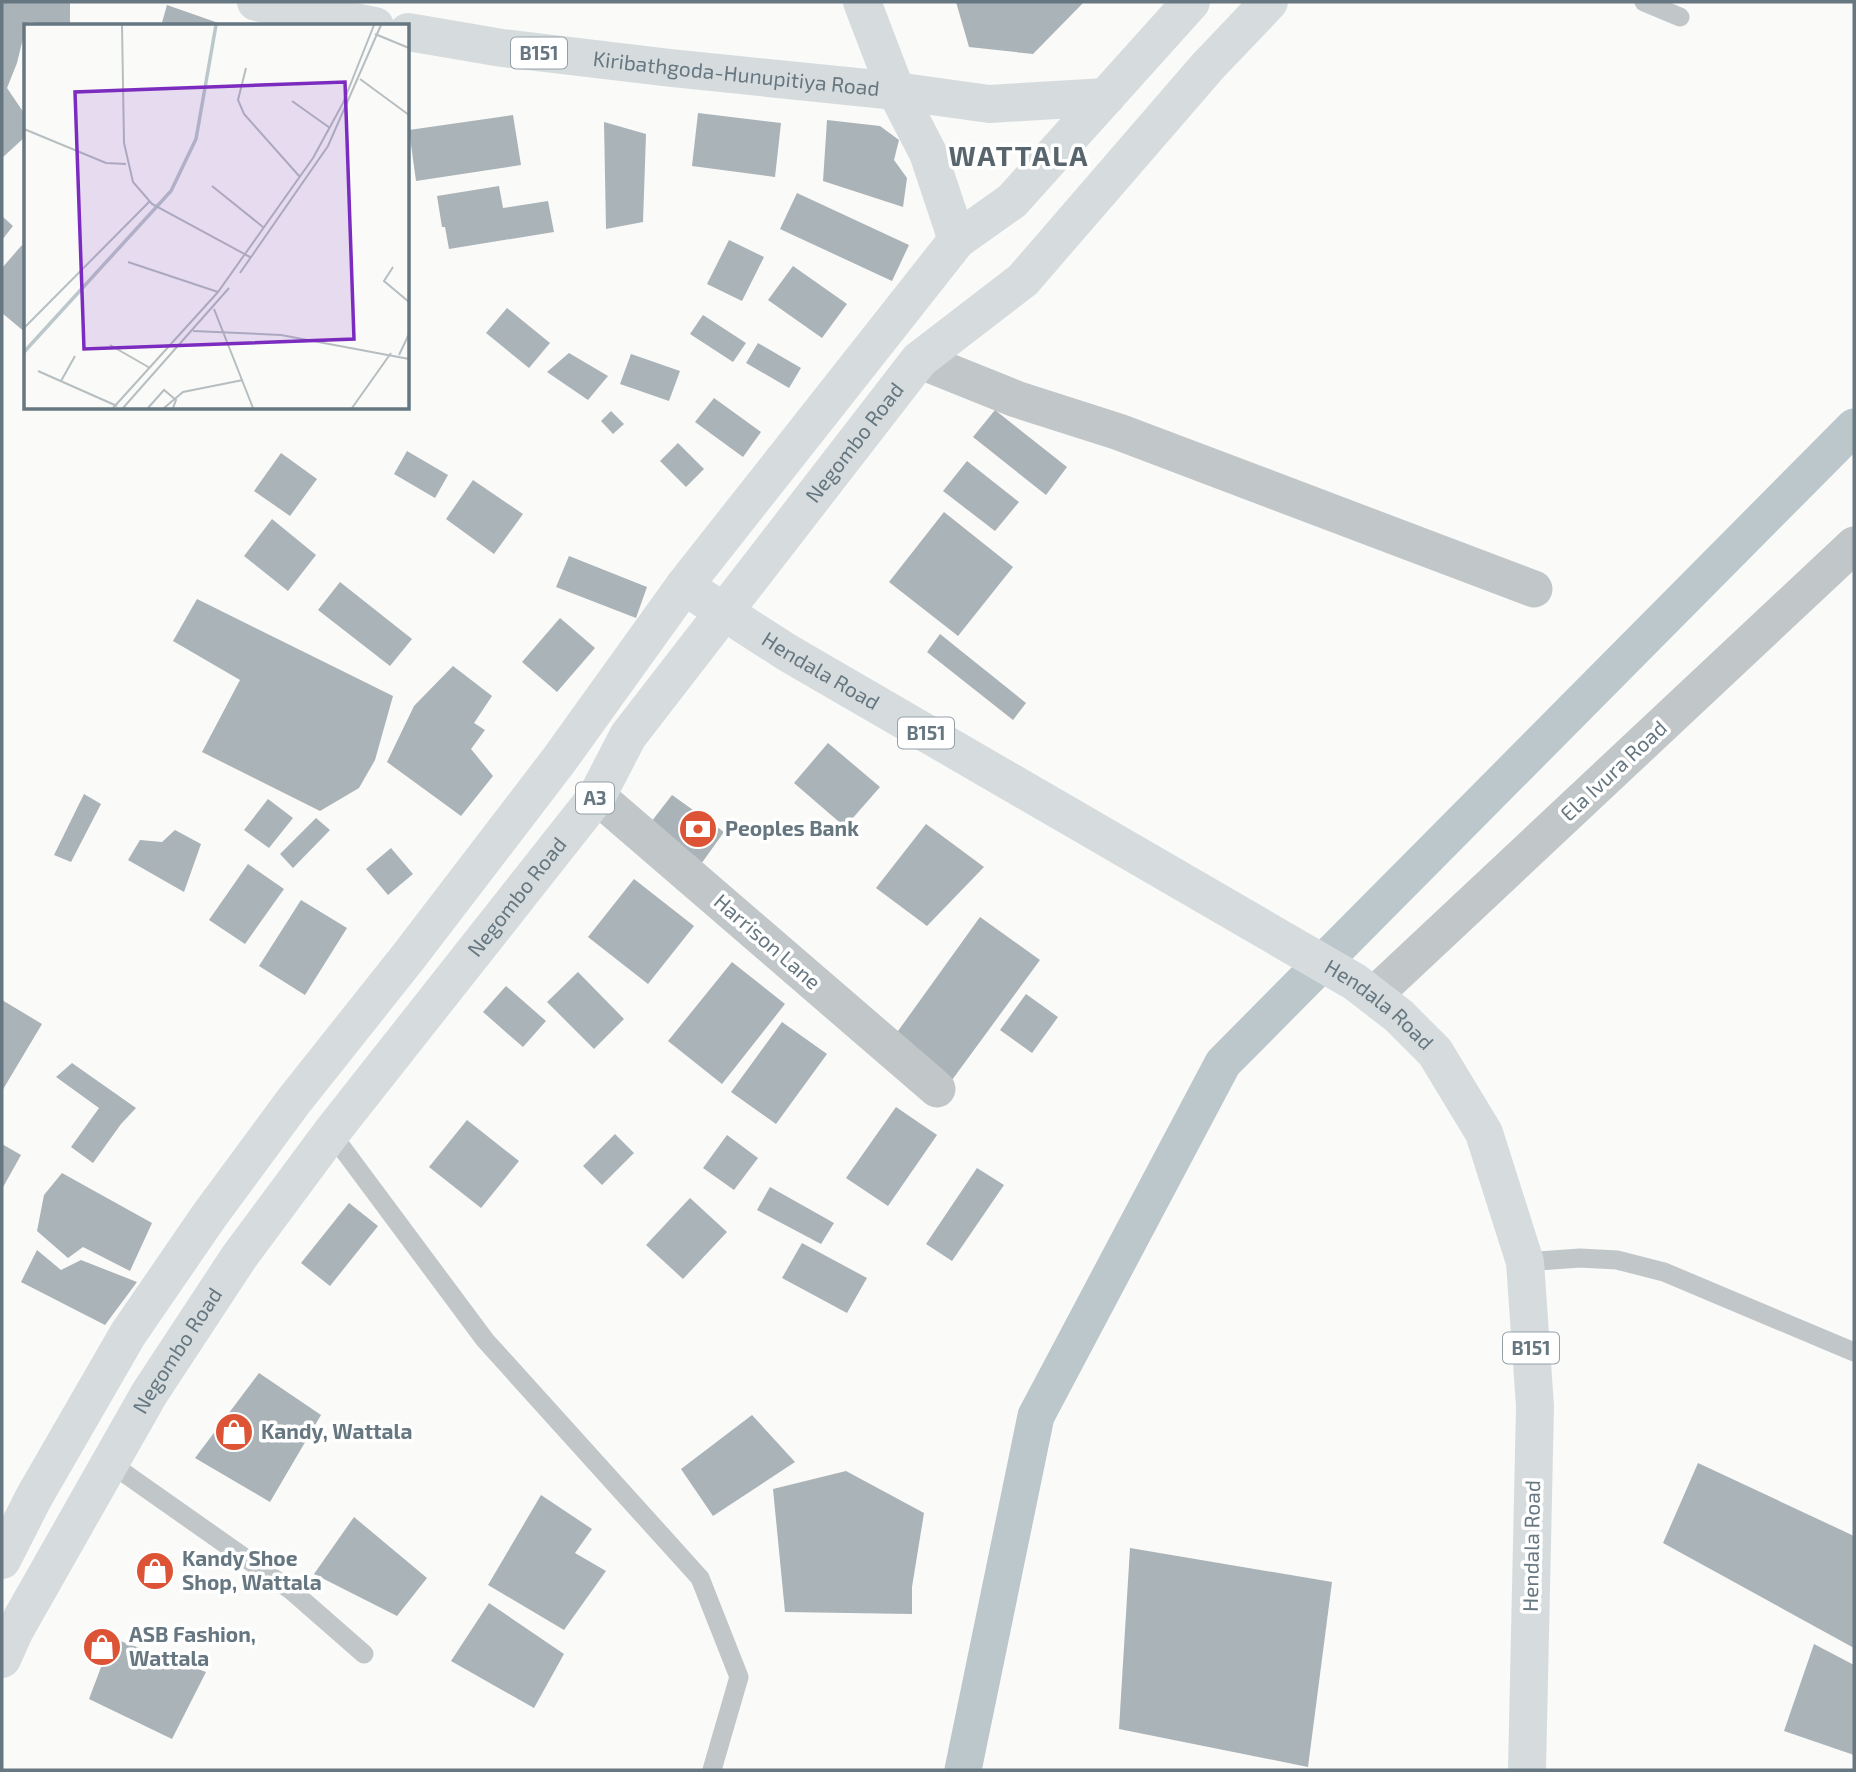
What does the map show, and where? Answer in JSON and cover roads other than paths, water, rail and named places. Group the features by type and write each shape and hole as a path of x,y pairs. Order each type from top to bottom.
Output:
{"main road":[{"path":"256,2 365,24"},
{"path":"862,2 896,91 928,153 957,240"},
{"name":"A3","path":"2,1560 34,1497 128,1334 209,1216 293,1101 409,956 559,760 684,586 957,240 1012,201 1191,2"},
{"name":"Negombo Road","path":"2,1659 15,1630 149,1394 239,1257 331,1133 597,796 628,736 919,360 1023,280 1208,66 1269,2"},
{"name":"Kiribathgoda-Hunupitiya Road","path":"410,32 502,48 896,91 989,104 1106,97"},
{"name":"Hendala Road","path":"684,586 788,653 1364,989 1399,1016 1435,1052 1484,1133 1525,1262 1535,1406 1527,1770"}],"street":[{"path":"919,360 1016,399 1119,432 1534,589"},
{"name":"Ela Ivura Road","path":"1364,989 1854,545"},
{"name":"Harrison Lane","path":"597,796 937,1089"}],"lane":[{"path":"1644,2 1680,17"},
{"path":"331,1133 485,1340 699,1578 739,1677 712,1770"},
{"path":"1525,1262 1580,1258 1617,1260 1664,1272 1854,1352"},
{"path":"110,1463 292,1591 364,1654"}],"waterway":[{"path":"963,1770 1036,1416 1223,1063 1854,427"}],"place":[{"name":"Peoples Bank","path":"698,829"},
{"name":"Kandy, Wattala","path":"234,1432"},
{"name":"Kandy Shoe Shop, Wattala","path":"155,1571"},
{"name":"ASB Fashion, Wattala","path":"102,1647"}],"district":[{"name":"WATTALA","path":"1019,156"}]}
